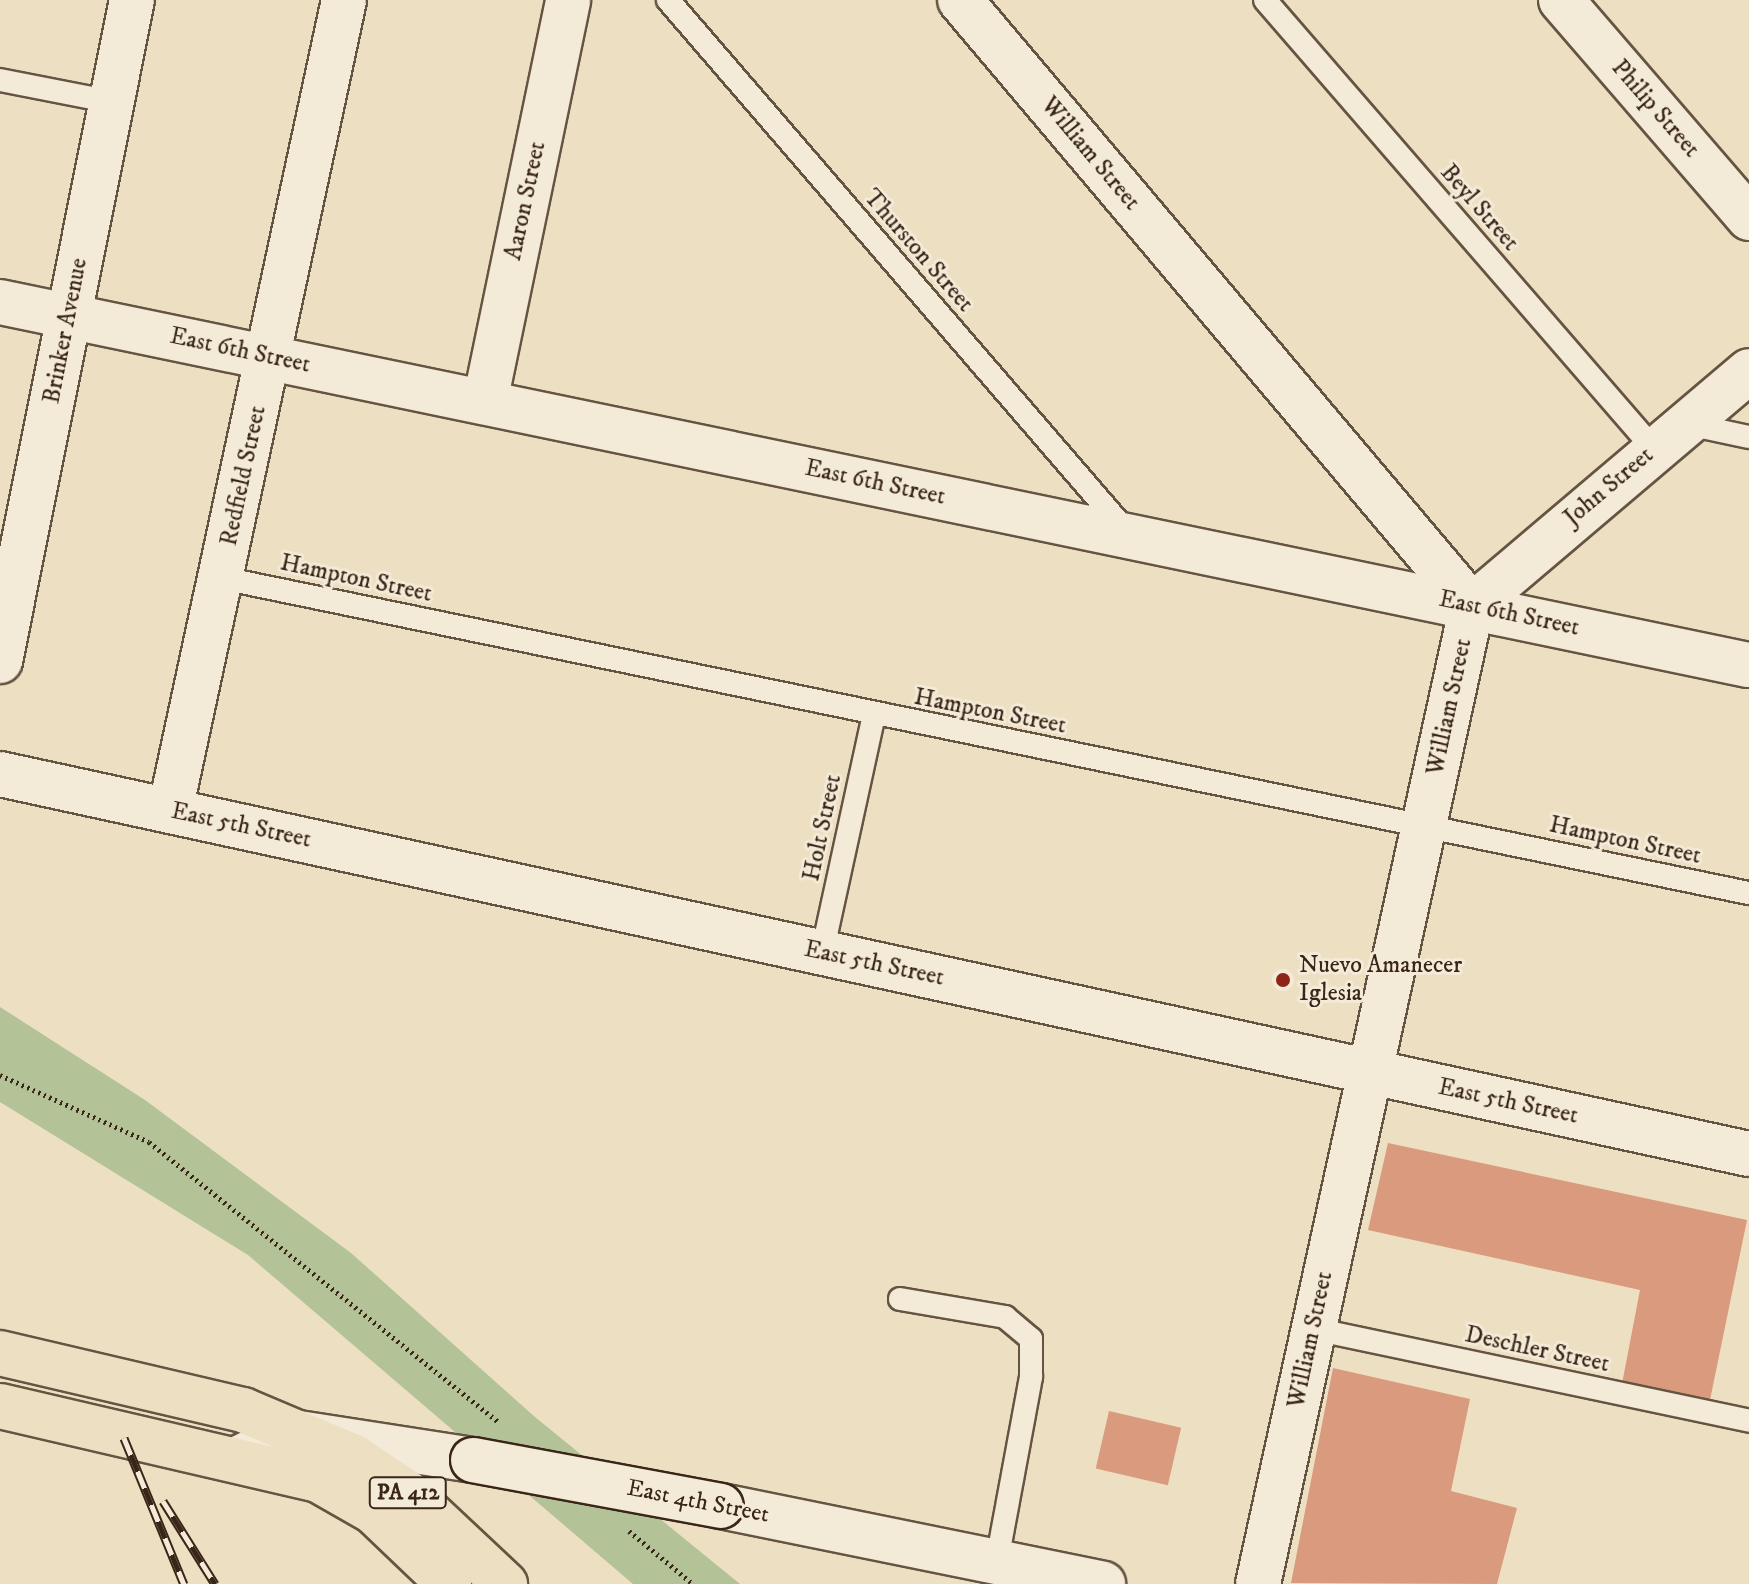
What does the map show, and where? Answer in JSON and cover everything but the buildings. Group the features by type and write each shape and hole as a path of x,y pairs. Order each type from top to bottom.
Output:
{"highway":[{"name":"East 4th Street","path":"9,1355 112,1376 243,1410 292,1432"},
{"name":"PA 412","path":"0,1406 294,1471 359,1500 449,1584"},
{"name":"PA 412","path":"292,1432 387,1478 505,1584"}],"street":[{"name":"Brinker Avenue","path":"0,661 12,537 69,316 132,0"},
{"name":"Redfield Street","path":"170,811 344,0"},
{"name":"Aaron Street","path":"485,402 568,0"},
{"name":"William Street","path":"960,0 1472,606 1258,1584"},
{"name":"Philip Street","path":"1561,0 1749,218"},
{"name":"East 6th Street","path":"0,302 1749,665"},
{"name":"John Street","path":"1472,606 1749,371"},
{"name":"East 5th Street","path":"0,774 1749,1154"},
{"name":"East 4th Street","path":"292,1432 473,1460 721,1506 1103,1584"},
{"path":"239,1458 292,1432"}],"lane":[{"name":"Thurston Street","path":"668,0 1129,535"},
{"name":"Beyl Street","path":"1265,0 1670,436"},
{"path":"0,80 112,102"},
{"path":"1670,436 1749,437"},
{"name":"Hampton Street","path":"222,578 874,715 1749,893"},
{"name":"Holt Street","path":"822,953 874,715"},
{"path":"900,1299 1005,1317 1031,1339 1031,1377 997,1560"},
{"name":"Deschler Street","path":"1314,1329 1749,1421"}],"path":[{"path":"0,1075 149,1142 508,1430"},
{"path":"625,1527 693,1584"}],"green space":[{"path":"0,1007 145,1100 351,1253 535,1417 740,1584 633,1584 248,1255 0,1102"}],"railway":[{"path":"124,1438 184,1584"},
{"path":"163,1501 215,1584"}],"place":[{"name":"Nuevo Amanecer Iglesia","path":"1283,980"}]}
